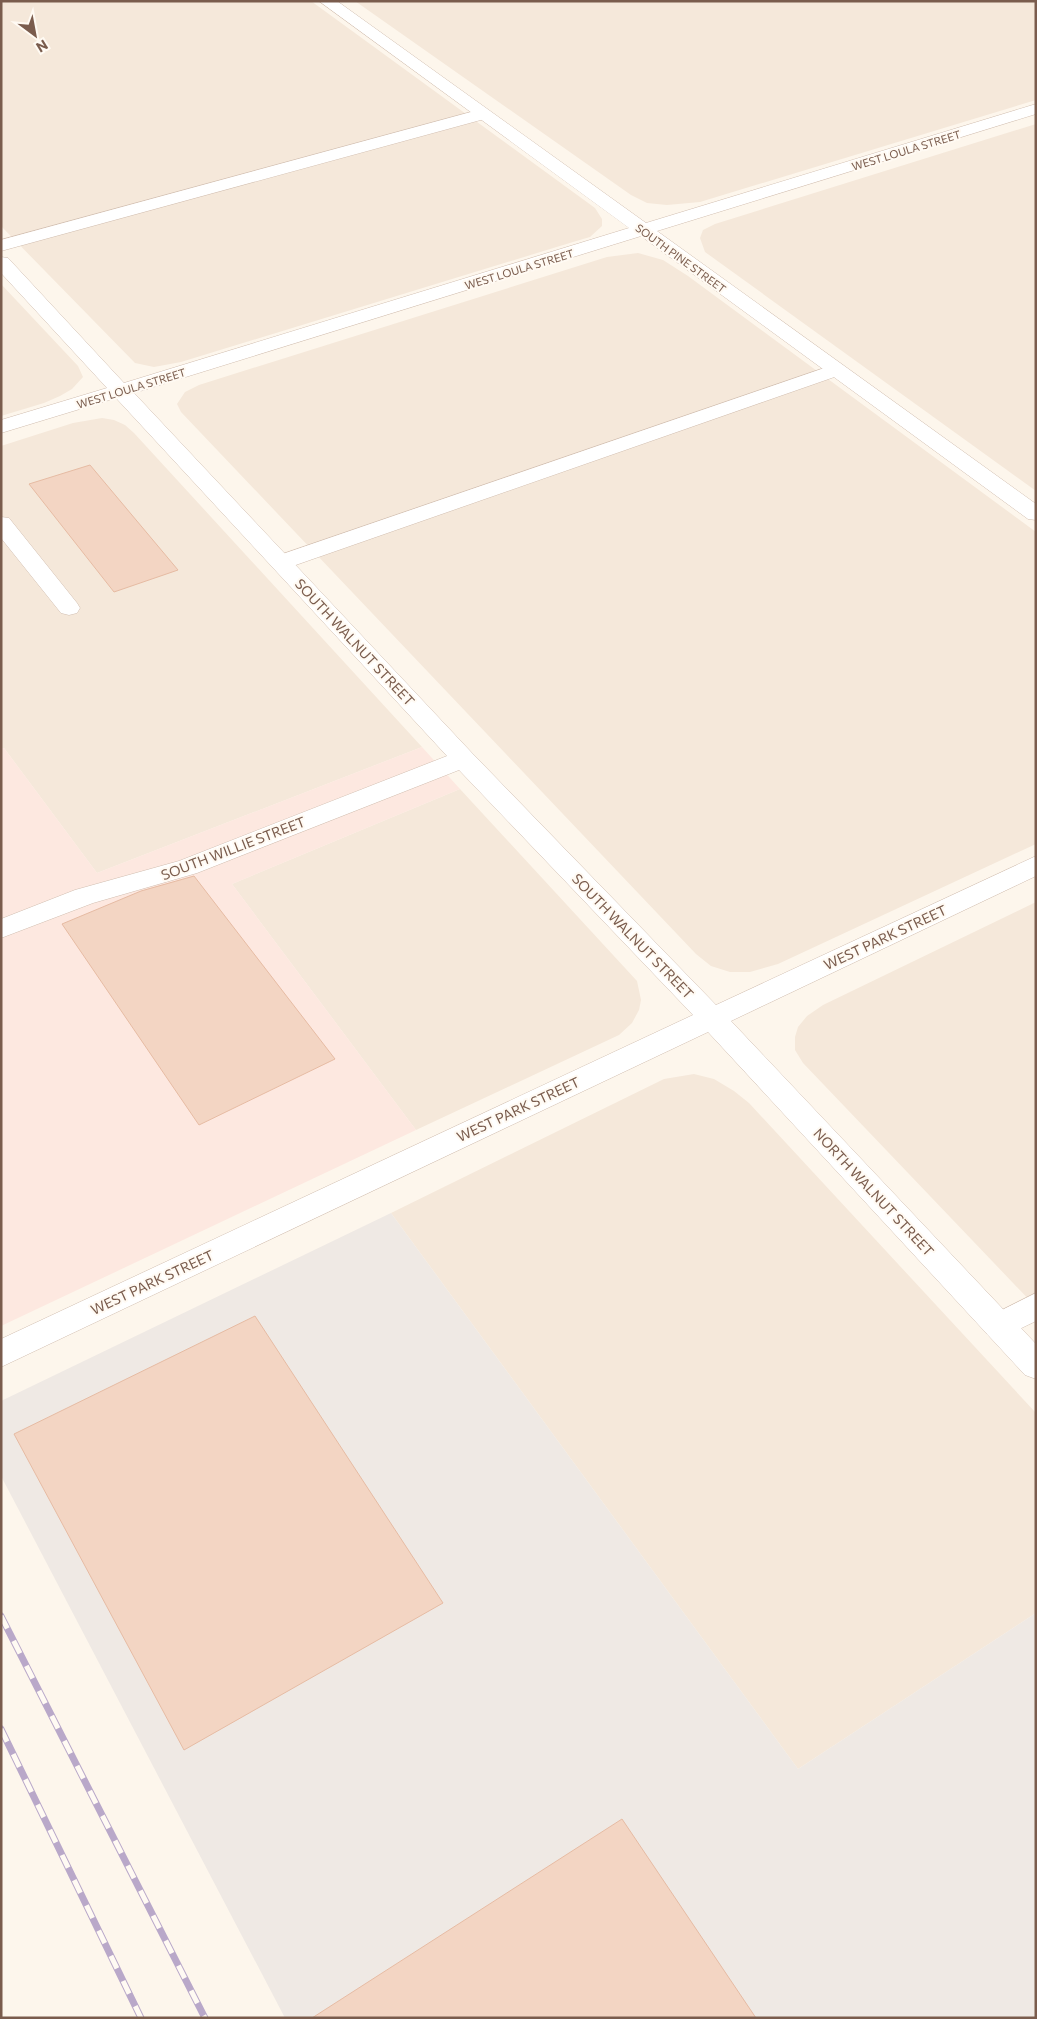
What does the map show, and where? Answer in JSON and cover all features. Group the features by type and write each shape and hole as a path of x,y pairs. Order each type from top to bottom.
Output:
{"street":[{"name":"SOUTH PINE STREET","path":"327,1 1036,514"},
{"name":"WEST LOULA STREET","path":"1,427 1036,110"},
{"path":"1,246 482,114"},
{"name":"SOUTH WALNUT STREET","path":"1,262 282,562 463,759 712,1018"},
{"path":"282,562 836,370"},
{"path":"1,523 69,608"},
{"name":"SOUTH WILLIE STREET","path":"1,930 84,896 188,867 463,759"},
{"name":"WEST PARK STREET","path":"1,1354 1036,865"},
{"name":"NORTH WALNUT STREET","path":"712,1018 1036,1366"},
{"path":"999,1326 1036,1306"}],"shaded area":[{"path":"1,1 311,1 595,208 602,219 602,226 590,237 181,362 154,367 135,363 1,226"},
{"path":"355,1 1036,1 1036,100 700,202 667,205 647,203 631,195"},
{"path":"1036,124 1036,491 705,252 700,238 703,230 715,224"},
{"path":"638,253 663,260 688,276 1036,532 1036,844 778,964 750,972 730,972 711,966 696,954 181,412 177,404 185,392 199,385 607,257"},
{"path":"1,284 78,366 83,377 72,389 60,396 1,416"},
{"path":"102,418 114,420 125,425 134,433 422,747 97,873 4,748 1,749 1,446 73,423"},
{"path":"422,747 460,789 232,884 416,1130 1,1326 1,749 4,748 97,873"},
{"path":"460,789 637,981 641,1000 639,1010 632,1023 619,1035 416,1130 232,884"},
{"path":"1036,902 1036,1307 803,1063 795,1050 795,1037 798,1027 807,1016 823,1005"},
{"path":"694,1074 714,1079 749,1103 1036,1413 1036,1613 798,1769 391,1213 664,1079"},
{"path":"391,1213 798,1769 1036,1613 1036,2018 285,2018 1,1476 1,1401"}],"building":[{"path":"90,465 178,570 114,592 29,484"},
{"path":"194,876 335,1059 199,1125 62,924 141,891"},
{"path":"255,1316 443,1603 184,1750 14,1434"},
{"path":"622,1819 756,2018 312,2018"}],"railway":[{"path":"1,1616 205,2018"},
{"path":"1,1729 141,2018"}]}
